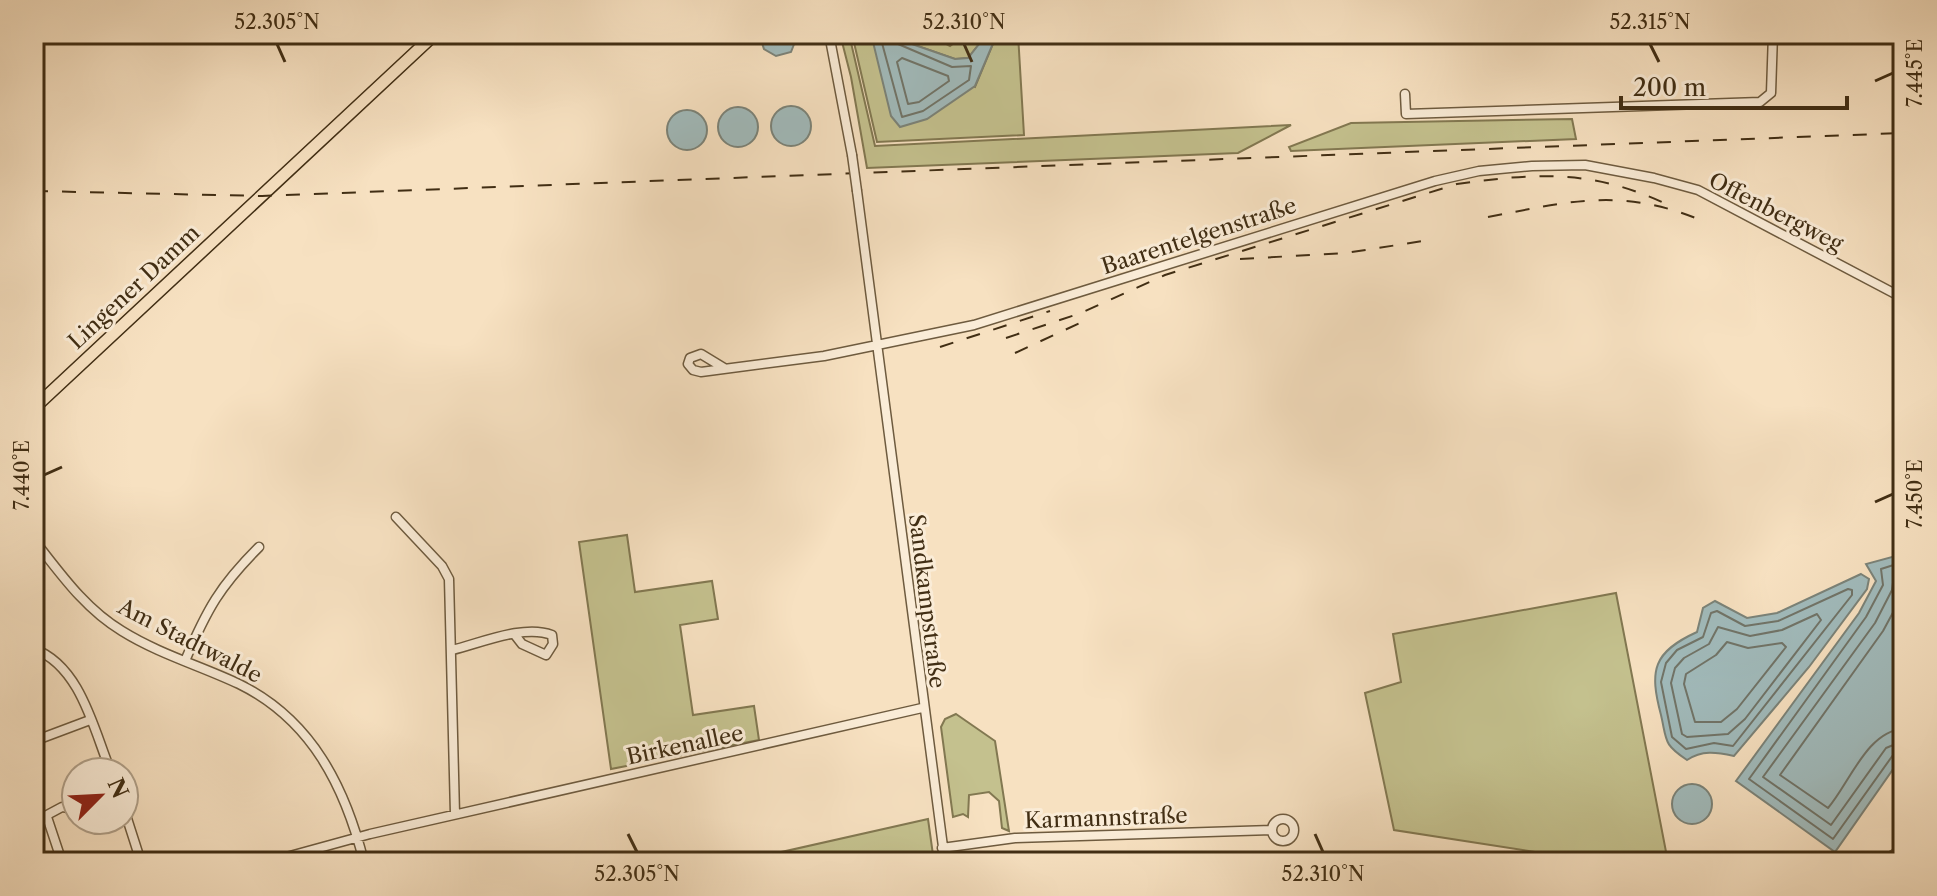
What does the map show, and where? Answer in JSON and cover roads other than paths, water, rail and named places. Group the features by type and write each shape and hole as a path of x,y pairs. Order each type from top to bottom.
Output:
{"main road":[{"name":"Lingener Damm","path":"34,408 435,34"}],"street":[{"name":"Sandkampstraße","path":"829,34 852,155 922,708 945,862"},
{"path":"1405,94 1406,114 1760,102 1771,93 1773,34"},
{"name":"Offenbergweg","path":"1532,166 1585,165 1698,190 1903,298"},
{"name":"Baarentelgenstraße","path":"878,344 974,325 1033,308 1435,181 1479,171 1532,166"},
{"path":"724,368 824,356 878,344"},
{"path":"396,517 442,566 449,579 455,814"},
{"name":"Am Stadtwalde","path":"34,540 81,599 100,616 146,644 262,698 309,740 342,791 364,862"},
{"path":"185,661 208,606 228,578 259,547"},
{"path":"452,650 515,635"},
{"path":"34,649 54,660 67,674 105,756"},
{"name":"Birkenallee","path":"268,862 455,814 922,708"},
{"path":"34,741 90,720"},
{"path":"34,822 60,808"},
{"path":"47,817 62,862"},
{"name":"Karmannstraße","path":"942,848 1015,838 1272,830"},
{"path":"133,836 141,862"},
{"path":"1881,862 1903,849"}],"water":[{"path":"759,34 798,34 791,52 776,56 764,49"},
{"path":"883,34 955,59 968,58 987,34 997,34 975,86 927,119 900,127 891,116 872,38"},
{"path":"791,106 805,112 811,126 805,140 791,146 777,140 771,126 777,112"},
{"path":"738,107 752,113 758,127 752,141 738,147 724,141 718,127 724,113"},
{"path":"687,110 701,116 707,130 701,144 687,150 673,144 667,130 673,116"},
{"path":"1903,554 1903,755 1835,852 1736,781 1859,613 1876,581 1866,564"},
{"path":"1861,574 1869,579 1867,589 1809,667 1734,756 1709,753 1687,760 1670,746 1655,686 1658,664 1671,647 1697,632 1703,608 1715,601 1747,618 1777,613"},
{"path":"1692,784 1706,790 1712,804 1706,818 1692,824 1678,818 1672,804 1678,790"}],"railway":[{"path":"34,191 262,196 1903,133"},
{"path":"1006,338 1081,313 1165,275 1457,184 1538,176 1587,179 1612,184 1664,203"},
{"path":"1488,217 1543,206 1618,200 1670,209 1698,219"},
{"path":"1240,259 1346,253 1423,241"},
{"path":"940,347 1050,311"},
{"path":"1015,353 1082,322"}]}
